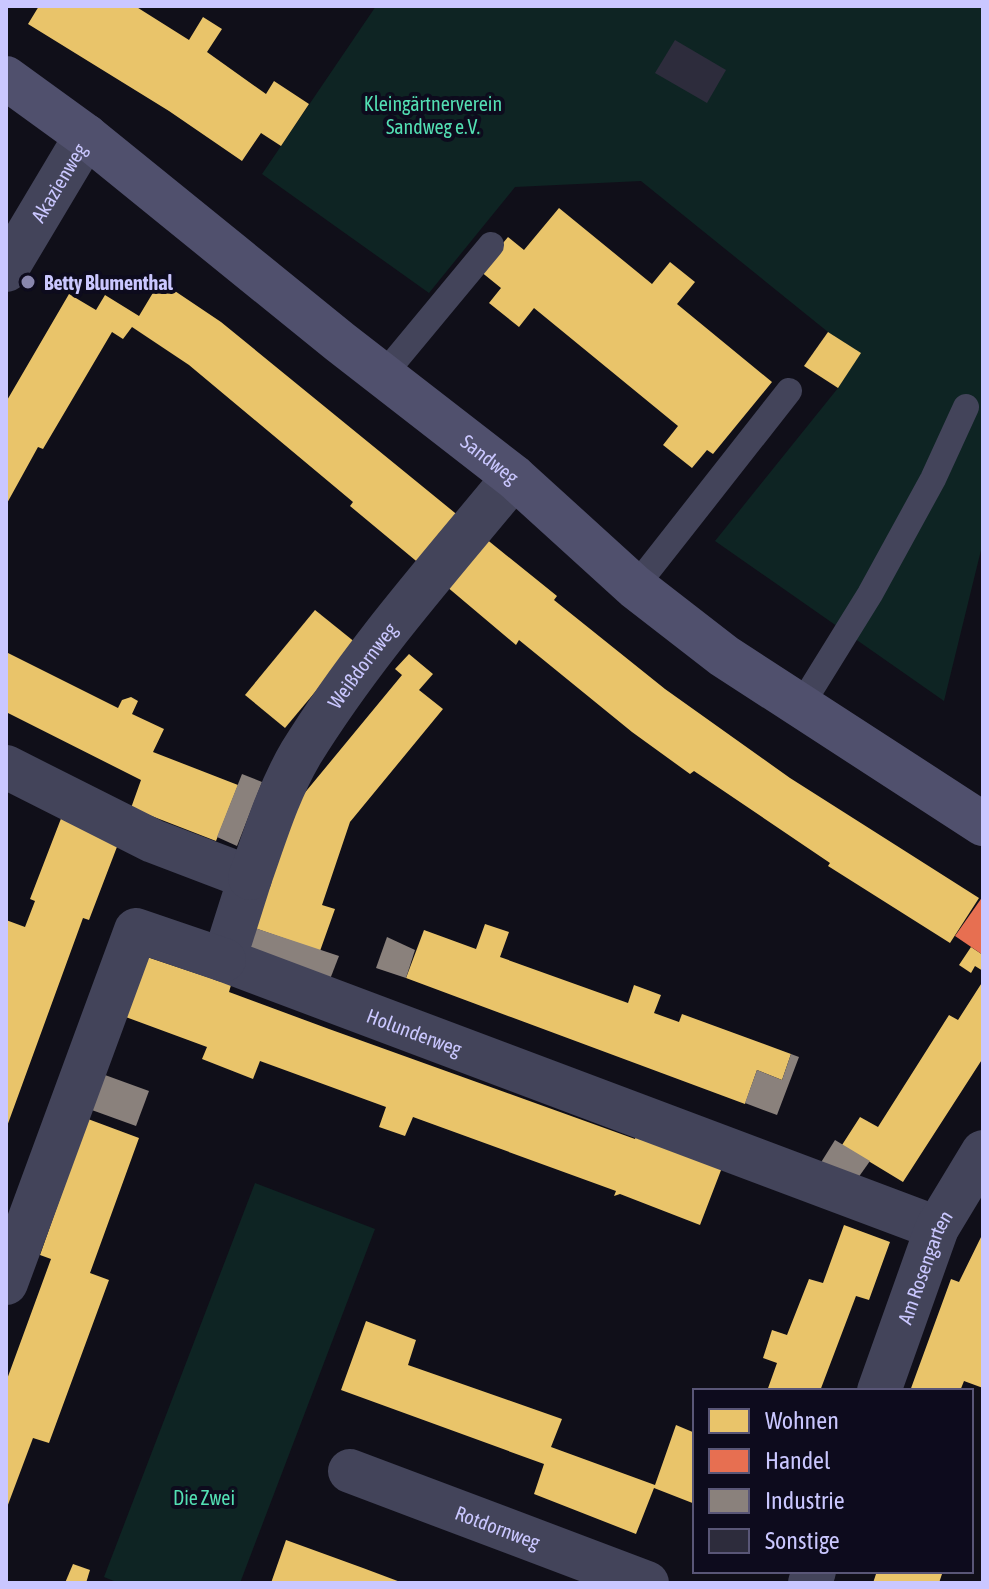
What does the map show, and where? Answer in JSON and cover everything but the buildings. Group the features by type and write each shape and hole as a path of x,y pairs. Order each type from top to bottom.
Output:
{"street":[{"name":"Sandweg","path":"6,78 86,136 514,477 635,587 724,656 983,824"},
{"name":"Akazienweg","path":"6,270 86,136"},
{"name":"Weißdornweg","path":"250,878 271,817 301,754 369,653 514,477"},
{"path":"6,767 153,841 250,878 224,960 136,930 6,1283"},
{"name":"Holunderweg","path":"224,960 937,1228"},
{"name":"Am Rosengarten","path":"880,1389 937,1228 983,1152"},
{"name":"Rotdornweg","path":"350,1471 647,1583"}],"lane":[{"path":"384,374 491,245"},
{"path":"635,587 789,391"},
{"path":"800,707 870,594 933,479 966,407"}],"green space":[{"name":"Kleingärtnerverein Sandweg e.V.","path":"376,6 983,6 983,542 944,701 715,541 838,388 860,353 828,332 641,181 515,187 429,293 262,174"},
{"name":"Die Zwei","path":"255,1183 375,1229 240,1583 119,1583 104,1577"}],"place":[{"name":"Betty Blumenthal","path":"28,282"}]}
